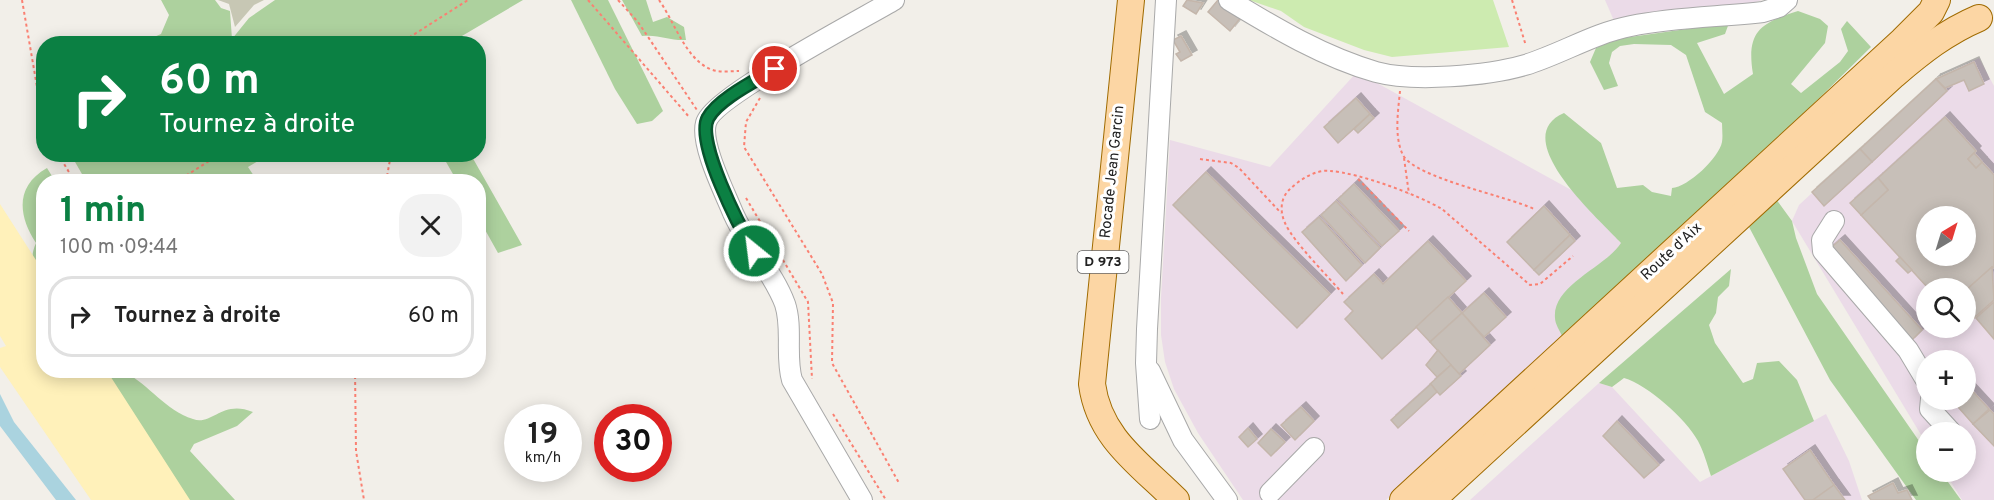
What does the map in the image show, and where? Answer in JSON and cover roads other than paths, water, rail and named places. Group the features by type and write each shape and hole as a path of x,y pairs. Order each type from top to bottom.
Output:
{"main road":[{"name":"Rocade Jean Garcin","path":"1131,0 1092,384 1095,401 1113,438 1140,469 1174,498"},
{"name":"Route d'Aix","path":"1403,500 1903,40 1930,12 1937,0"},
{"path":"1952,0 1968,14 1987,19"},
{"name":"Route d'Aix","path":"1432,500 1894,75 1934,42 1958,27 1987,19"}],"street":[{"path":"862,500 792,380 788,366 786,308 734,214 707,145 706,123 716,107 757,80 894,0"},
{"name":"D 973","path":"1150,419 1146,363 1166,0"},
{"path":"1229,0 1296,39 1375,71 1401,77 1476,74 1536,60 1633,25 1763,12 1779,7 1787,0"},
{"path":"1834,221 1822,240 1823,251 1908,351 1916,364"},
{"path":"1146,363 1183,440 1227,500"},
{"path":"1931,410 1942,422"},
{"path":"1270,493 1314,448"}],"water":[{"path":"0,394 14,422 76,500 56,500 0,426"}]}
